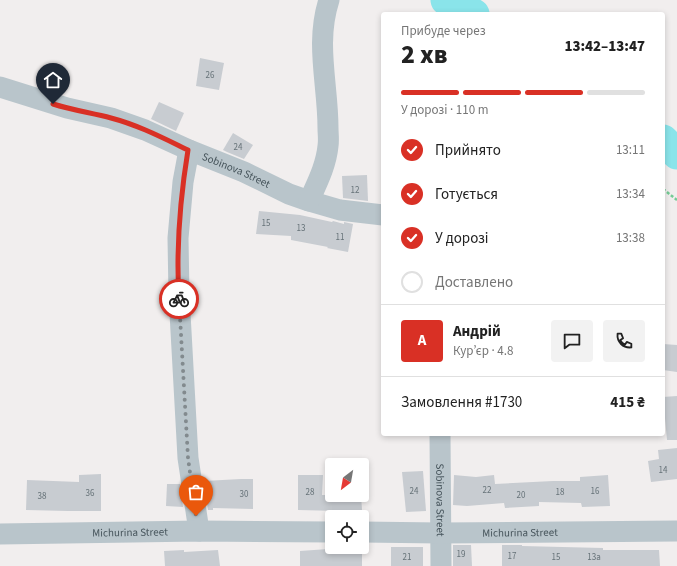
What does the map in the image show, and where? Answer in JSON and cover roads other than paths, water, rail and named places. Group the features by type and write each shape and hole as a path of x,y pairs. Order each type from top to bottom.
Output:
{"street":[{"path":"309,201 324,166 328,146 328,112 322,53 325,11 329,0"},
{"name":"Sobinova Street","path":"0,87 67,108 111,118 145,130 188,150 244,172 289,194 309,201 340,210 381,215"},
{"path":"188,150 183,182 178,238 178,295 188,458 199,531"},
{"name":"Sobinova Street","path":"440,436 441,566"},
{"name":"Michurina Street","path":"0,534 199,531 325,532"},
{"name":"Michurina Street","path":"369,532 677,531"}],"waterway":[{"path":"446,0 470,12"},
{"path":"665,142 677,154"}]}
